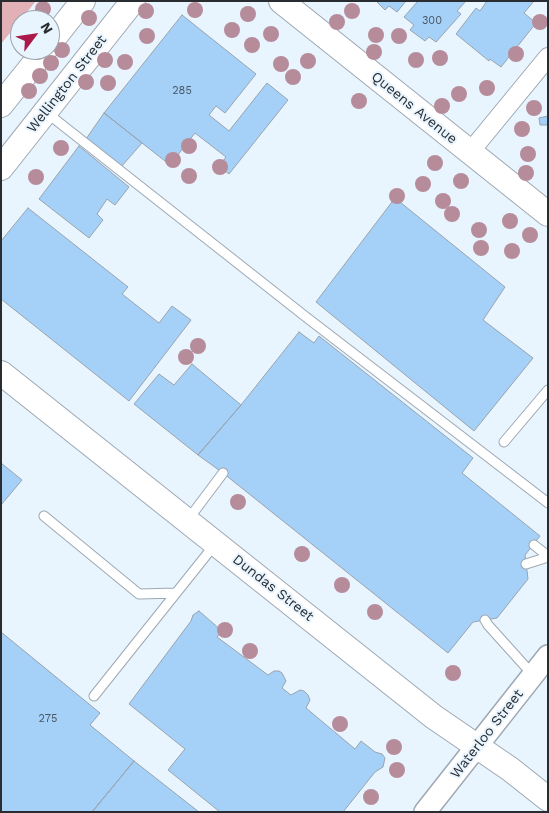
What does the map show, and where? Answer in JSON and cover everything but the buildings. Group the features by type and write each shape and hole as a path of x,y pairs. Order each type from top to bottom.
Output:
{"main road":[{"path":"60,30 83,1"},
{"name":"Wellington Street","path":"1,168 133,1"},
{"name":"Queens Avenue","path":"281,1 548,214"},
{"path":"1,105 37,60"},
{"name":"Dundas Street","path":"1,373 434,717 477,745 548,799"}],"street":[{"path":"470,152 548,56"},
{"name":"Waterloo Street","path":"425,812 548,656"}],"lane":[{"path":"45,112 306,317 548,503"},
{"path":"504,442 548,390"},
{"path":"187,521 223,473"},
{"path":"44,516 139,594 176,593"},
{"path":"94,696 216,543"},
{"path":"526,564 548,557 534,544"},
{"path":"485,620 533,675"}],"shaded area":[{"path":"1,1 36,1 29,10 10,10 10,33 1,44"}]}
